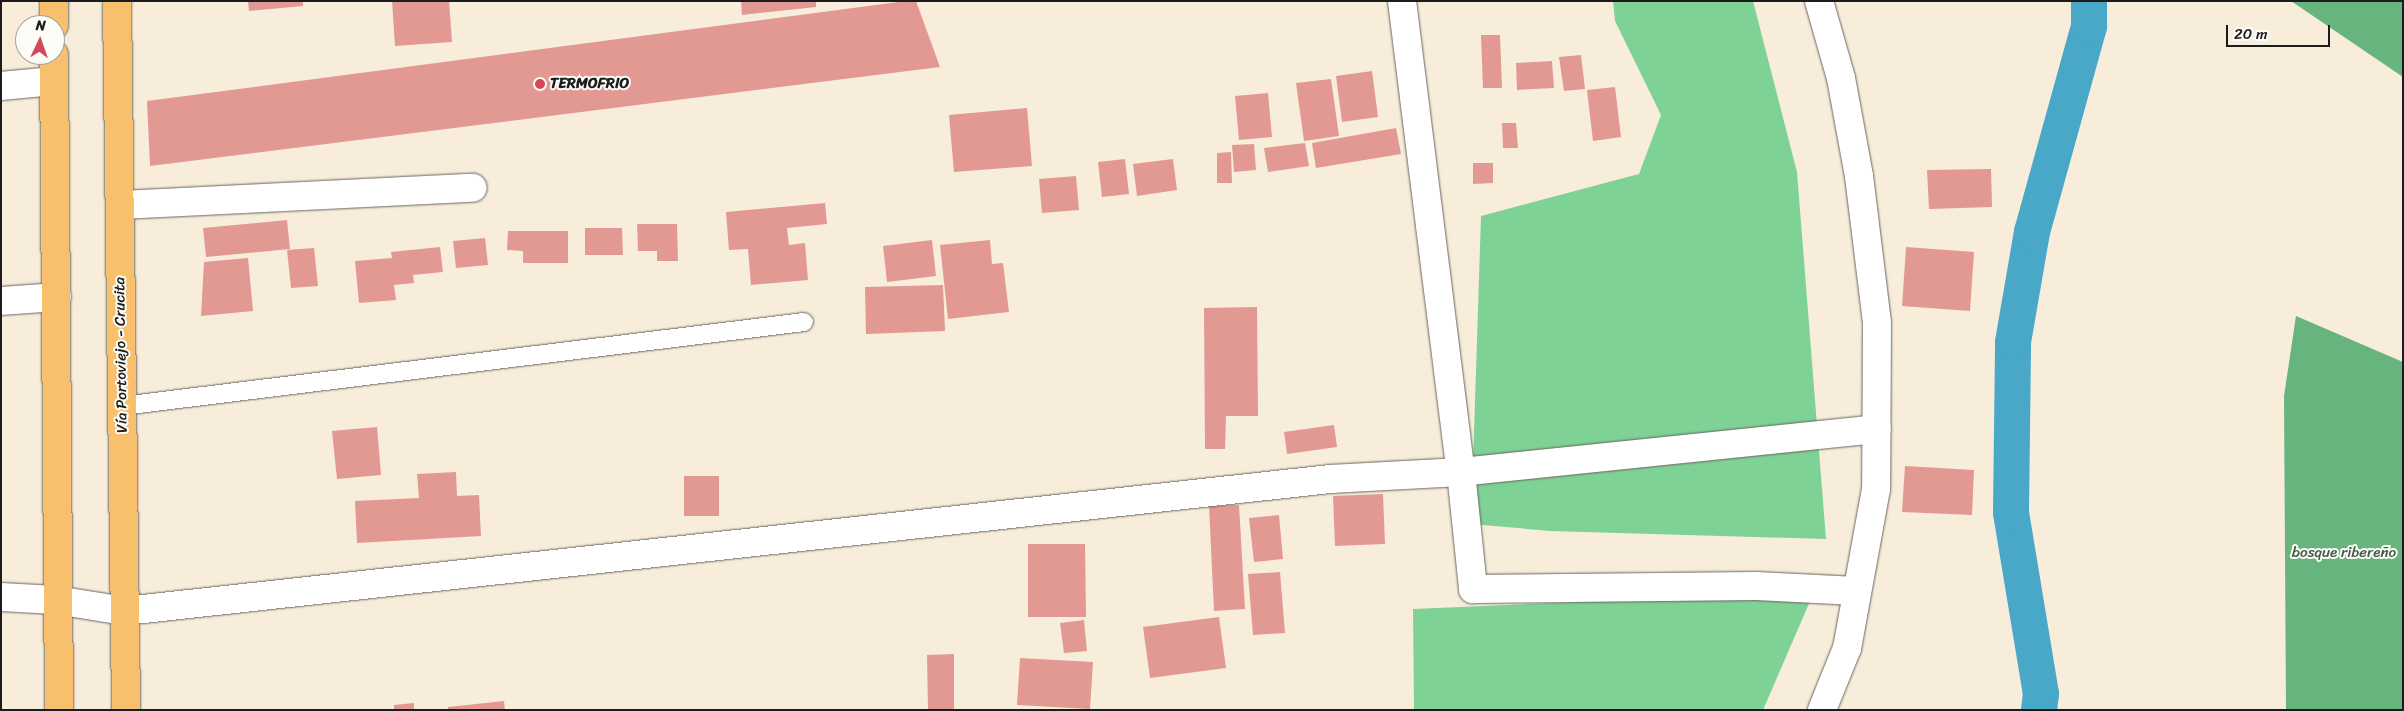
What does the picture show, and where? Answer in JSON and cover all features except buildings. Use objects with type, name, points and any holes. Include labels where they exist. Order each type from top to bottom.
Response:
[{"type":"main road","points":[[54,1],[54,15]]},
{"type":"main road","name":"Vía Portoviejo - Crucita","points":[[117,1],[126,710]]},
{"type":"main road","points":[[54,68],[56,600],[59,710]]},
{"type":"street","points":[[1402,1],[1461,472],[1473,589],[1756,586],[1857,591]]},
{"type":"street","points":[[1819,1],[1841,78],[1859,176],[1877,323],[1876,489],[1847,648],[1822,710]]},
{"type":"street","points":[[1,86],[54,68]]},
{"type":"street","points":[[120,205],[473,188]]},
{"type":"street","points":[[1,301],[56,297]]},
{"type":"street","points":[[1,597],[56,600],[125,611],[1330,479],[1461,472],[1877,429]]},
{"type":"lane","points":[[122,406],[804,322]]},
{"type":"green space","points":[[1613,1],[1753,1],[1797,172],[1826,539],[1550,531],[1471,524],[1481,216],[1639,174],[1661,115],[1615,21]]},
{"type":"green space","points":[[2291,1],[2403,1],[2403,77]]},
{"type":"green space","name":"bosque ribereño","points":[[2296,316],[2403,362],[2403,710],[2286,710],[2284,396]]},
{"type":"green space","points":[[1814,592],[1763,710],[1414,710],[1413,609]]},
{"type":"waterway","points":[[2039,710],[2041,694],[2011,512],[2013,342],[2032,232],[2089,26],[2089,1]]},
{"type":"place","name":"TERMOFRIO","points":[[540,84]]}]
